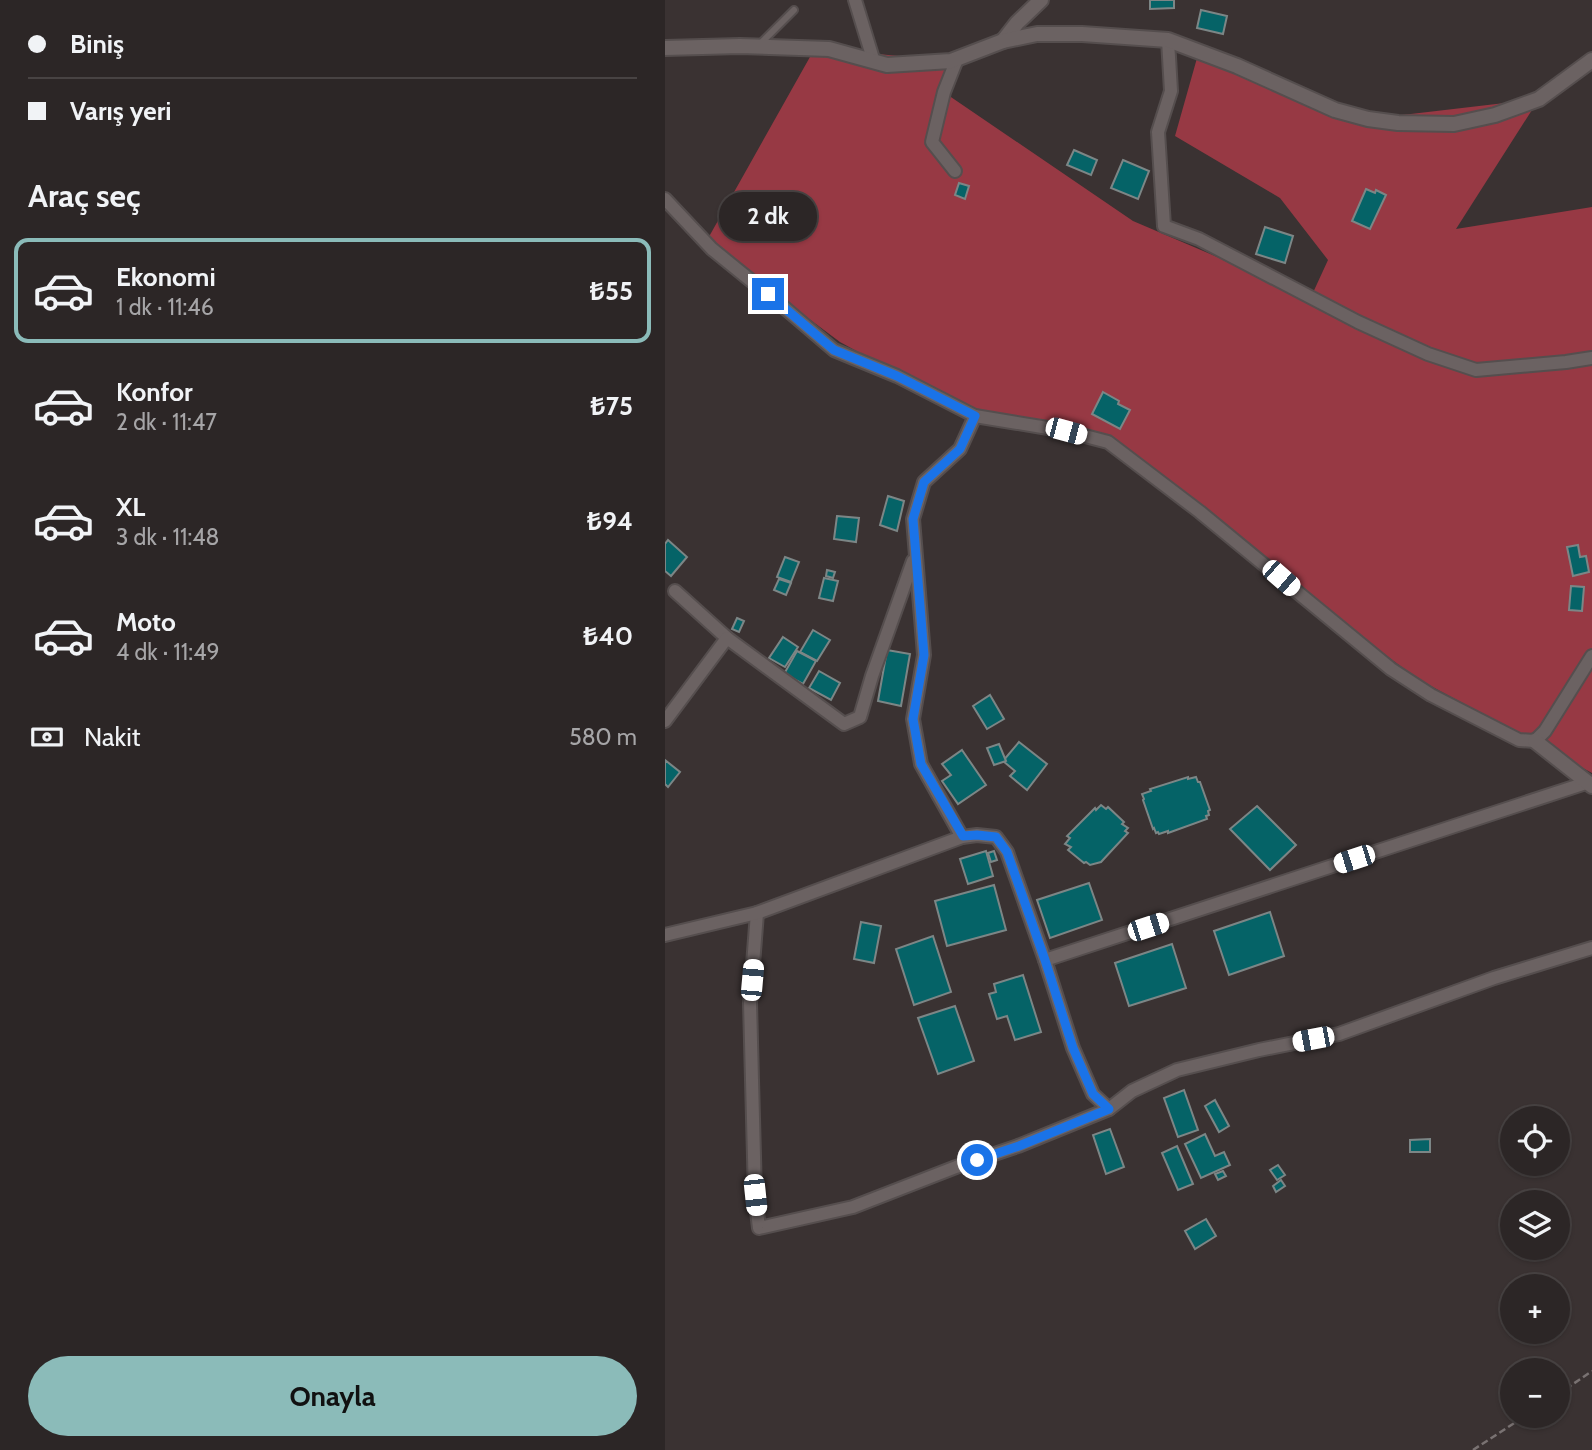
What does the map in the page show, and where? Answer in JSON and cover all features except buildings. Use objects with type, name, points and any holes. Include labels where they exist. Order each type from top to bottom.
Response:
[{"type":"street","points":[[855,0],[874,62]]},
{"type":"street","points":[[1003,41],[1041,0]]},
{"type":"street","points":[[665,48],[758,46],[829,49],[887,65],[951,61],[1003,41],[1037,34],[1168,40],[1237,66],[1335,110],[1368,119],[1398,123],[1454,124],[1495,115],[1539,99],[1592,60]]},
{"type":"street","points":[[1168,40],[1171,91],[1158,132],[1164,226],[1199,239],[1357,322],[1428,354],[1476,370],[1592,358]]},
{"type":"street","points":[[955,171],[932,142],[944,92],[957,59]]},
{"type":"street","points":[[665,199],[712,249],[834,350],[897,376],[975,416],[1066,431],[1108,442],[1220,528],[1391,669],[1430,695],[1519,740],[1535,741],[1589,785]]},
{"type":"street","points":[[963,836],[921,764],[913,719],[924,655],[913,519],[924,482],[960,449],[975,416]]},
{"type":"street","points":[[675,591],[727,638],[844,724],[860,717],[915,554]]},
{"type":"street","points":[[665,722],[727,638]]},
{"type":"street","points":[[1535,741],[1545,731],[1592,656]]},
{"type":"street","points":[[1045,960],[1589,785]]},
{"type":"street","points":[[665,935],[757,913],[963,836],[996,837],[1007,852],[1073,1048],[1093,1094],[1109,1109]]},
{"type":"street","points":[[757,913],[750,1003],[755,1195],[759,1228],[853,1207],[1019,1146],[1109,1109],[1132,1091],[1177,1070],[1339,1034],[1494,978],[1592,948]]},
{"type":"lane","points":[[758,46],[794,10]]},
{"type":"path","points":[[1570,1386],[1592,1371]]},
{"type":"path","points":[[1473,1450],[1506,1428]]},
{"type":"shaded area","points":[[815,48],[951,61],[945,93],[1133,221],[1311,297],[1328,260],[1280,198],[1175,136],[1199,51],[1368,119],[1539,99],[1456,229],[1592,207],[1592,773],[1416,678],[1117,451],[975,416],[840,342],[706,242]]},
{"type":"route","points":[[768,294],[834,350],[897,376],[975,416],[960,449],[924,482],[913,519],[924,655],[913,719],[921,764],[963,836],[996,837],[1007,852],[1073,1048],[1093,1094],[1109,1109],[977,1160]]}]
